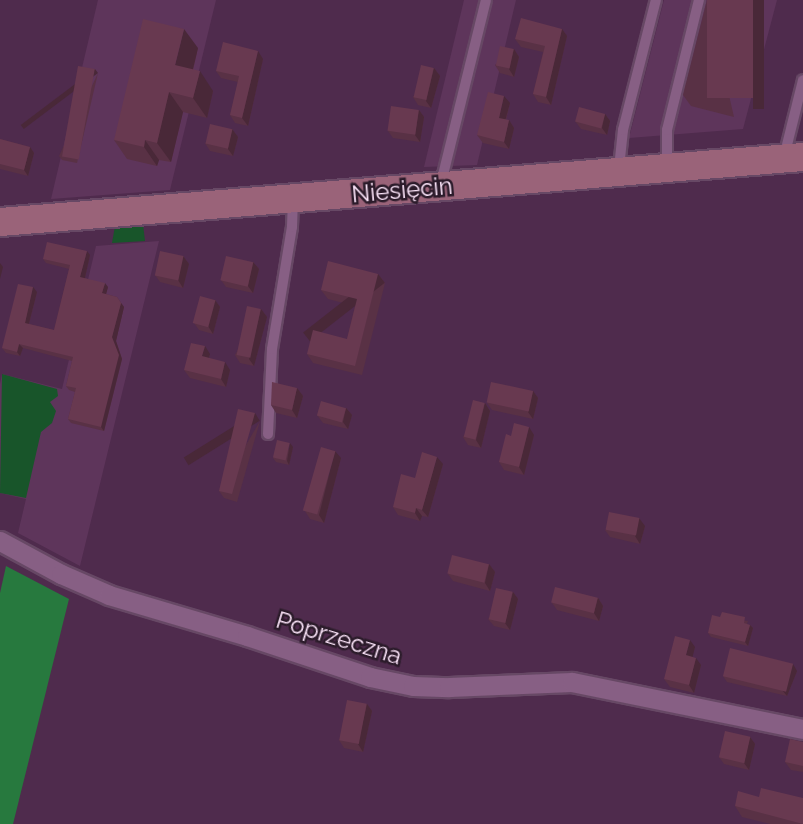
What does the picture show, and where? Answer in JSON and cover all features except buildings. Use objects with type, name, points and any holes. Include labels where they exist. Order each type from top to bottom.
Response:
[{"type":"street","name":"Niesięcin","points":[[0,222],[794,158]]},
{"type":"street","name":"Poprzeczna","points":[[0,541],[61,574],[109,595],[247,636],[370,677],[413,686],[449,687],[572,681],[803,729]]},
{"type":"lane","points":[[440,187],[486,0]]},
{"type":"lane","points":[[619,174],[624,130],[656,0]]},
{"type":"lane","points":[[667,169],[667,130],[699,0]]},
{"type":"lane","points":[[794,158],[803,80]]},
{"type":"lane","points":[[268,434],[272,349],[292,227],[293,199]]},
{"type":"shaded area","points":[[98,0],[216,0],[170,190],[51,199]]},
{"type":"shaded area","points":[[464,0],[516,0],[477,165],[424,167]]},
{"type":"shaded area","points":[[664,0],[777,0],[743,129],[629,138]]},
{"type":"shaded area","points":[[159,241],[80,566],[18,533],[26,499],[0,493],[2,374],[62,389],[96,246]]},
{"type":"green space","points":[[143,224],[145,241],[112,243],[115,226]]},
{"type":"green space","points":[[2,374],[57,389],[58,396],[50,402],[56,411],[52,423],[41,432],[26,498],[0,493]]},
{"type":"green space","points":[[6,566],[69,599],[13,824],[0,824],[0,593]]}]
